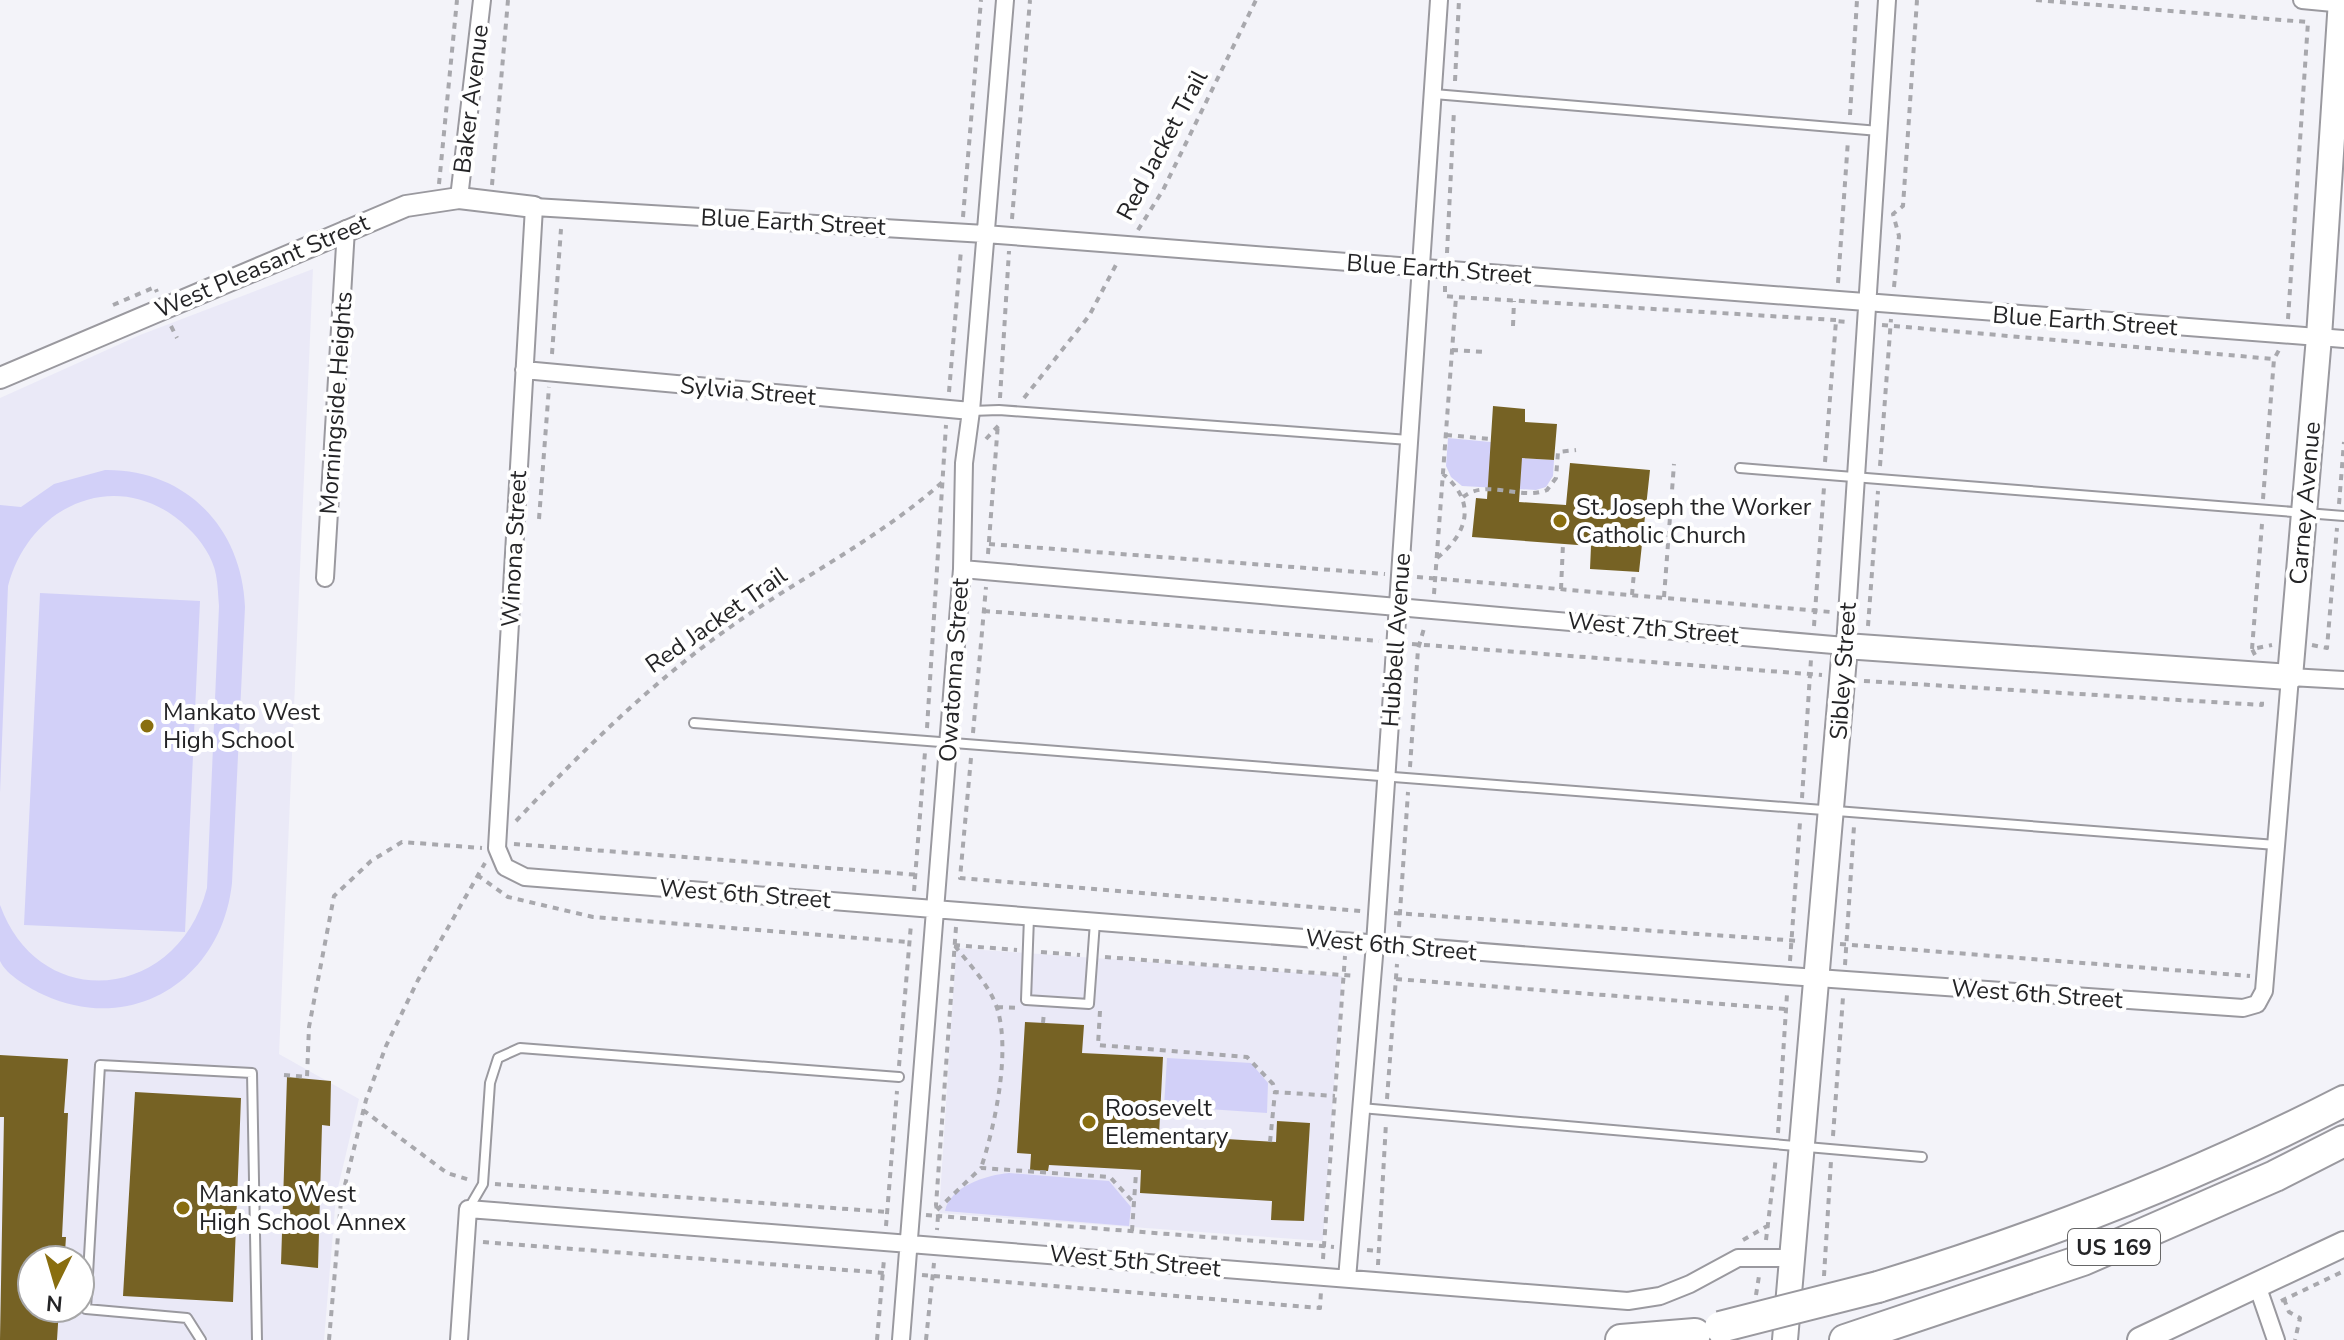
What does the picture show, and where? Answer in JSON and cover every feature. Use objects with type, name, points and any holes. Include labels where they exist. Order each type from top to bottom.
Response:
[{"type":"highway","name":"US 169","points":[[1695,1334],[1878,1287],[1984,1254],[2171,1183],[2258,1145],[2344,1101]]},
{"type":"highway","name":"US 169","points":[[1825,1340],[1875,1329],[2083,1260],[2275,1176],[2344,1141]]},
{"type":"highway","points":[[1845,1340],[1875,1329]]},
{"type":"highway","points":[[1621,1340],[1695,1334]]},
{"type":"main road","name":"Carney Avenue","points":[[2290,677],[2319,337],[2338,160],[2342,2]]},
{"type":"main road","name":"West 7th Street","points":[[1856,647],[2290,677]]},
{"type":"main road","name":"Sibley Street","points":[[1785,1340],[1843,678],[1856,647]]},
{"type":"main road","points":[[2140,1340],[2344,1244]]},
{"type":"street","name":"Baker Avenue","points":[[459,198],[482,0]]},
{"type":"street","name":"Owatonna Street","points":[[901,1340],[962,569],[964,463],[1005,0]]},
{"type":"street","name":"Hubbell Avenue","points":[[1347,1279],[1375,944],[1439,0]]},
{"type":"street","name":"Sibley Street","points":[[1856,647],[1848,613],[1887,0]]},
{"type":"street","points":[[2302,0],[2342,2]]},
{"type":"street","name":"West Pleasant Street","points":[[0,378],[406,206],[459,198],[534,207]]},
{"type":"street","name":"Blue Earth Street","points":[[534,207],[962,232],[1893,307],[2344,339]]},
{"type":"street","name":"Winona Street","points":[[495,845],[534,207]]},
{"type":"street","name":"Morningside Heights","points":[[325,578],[346,229]]},
{"type":"street","name":"Sylvia Street","points":[[524,370],[971,411]]},
{"type":"street","name":"West 7th Street","points":[[962,569],[1856,647]]},
{"type":"street","name":"West 7th Street","points":[[2290,677],[2344,680]]},
{"type":"street","name":"Carney Avenue","points":[[2257,1004],[2264,991],[2290,677]]},
{"type":"street","name":"West 6th Street","points":[[495,845],[505,867],[525,877],[1818,979],[2243,1008],[2257,1004]]},
{"type":"street","points":[[459,1340],[468,1209]]},
{"type":"street","name":"West 5th Street","points":[[468,1209],[908,1241],[1628,1301],[1670,1292],[1738,1258],[1792,1258]]},
{"type":"street","points":[[2257,1285],[2276,1340]]},
{"type":"lane","points":[[1434,94],[1880,131]]},
{"type":"lane","points":[[971,411],[999,410],[1410,440]]},
{"type":"lane","points":[[1740,468],[2344,516]]},
{"type":"lane","points":[[694,723],[2276,845]]},
{"type":"lane","points":[[1029,917],[1026,1000],[1089,1004],[1095,921]]},
{"type":"lane","points":[[468,1209],[483,1184],[490,1083],[498,1058],[520,1048],[899,1077]]},
{"type":"lane","points":[[201,1340],[187,1318],[86,1309],[100,1065],[252,1073],[257,1340]]},
{"type":"lane","points":[[1361,1108],[1922,1157]]},
{"type":"path","points":[[437,202],[457,0]]},
{"type":"path","points":[[491,202],[508,0]]},
{"type":"path","points":[[877,1340],[926,741],[941,483],[981,0]]},
{"type":"path","points":[[1030,0],[984,611],[960,878],[1400,914],[2265,977]]},
{"type":"path","name":"Red Jacket Trail","points":[[329,1340],[341,1201],[363,1110],[386,1046],[418,980],[495,845],[596,737],[671,671],[749,614],[853,549],[941,483],[1013,411],[1046,374],[1089,316],[1163,190],[1256,0]]},
{"type":"path","points":[[1459,0],[1445,296],[1836,321],[2274,359]]},
{"type":"path","points":[[1755,1298],[1769,1225],[1777,1145],[1857,0]]},
{"type":"path","points":[[984,611],[1810,673],[1864,680],[1856,647],[1869,615],[1899,236],[1893,214],[1903,206],[1917,0]]},
{"type":"path","points":[[2036,0],[2308,22],[2309,1]]},
{"type":"path","points":[[1392,1266],[1376,1264],[1420,644],[1435,578],[1456,297]]},
{"type":"path","points":[[1513,326],[1514,301]]},
{"type":"path","points":[[1452,350],[1485,352]]},
{"type":"path","points":[[1446,435],[1491,439]]},
{"type":"path","points":[[1463,497],[1478,490],[1532,493],[1547,490],[1556,478],[1558,452],[1576,450]]},
{"type":"path","points":[[1664,597],[1674,464]]},
{"type":"path","points":[[1437,558],[1461,533],[1466,515],[1463,497],[1443,474]]},
{"type":"path","points":[[989,544],[1869,615]]},
{"type":"path","points":[[1561,589],[1563,544]]},
{"type":"path","points":[[1632,595],[1634,572]]},
{"type":"path","points":[[284,1075],[307,1077],[309,1027],[334,896],[371,861],[402,842],[495,845]]},
{"type":"path","points":[[477,875],[508,897],[593,917],[1786,1009]]},
{"type":"path","points":[[466,1241],[1320,1308],[1346,942]]},
{"type":"path","points":[[937,1210],[981,1168],[998,1099],[1001,1044],[997,1007],[955,945]]},
{"type":"path","points":[[1104,971],[1105,957]]},
{"type":"path","points":[[1101,999],[1098,1045],[1247,1057],[1273,1084],[1275,1092],[1270,1142]]},
{"type":"path","points":[[1275,1092],[1335,1096]]},
{"type":"path","points":[[363,1110],[447,1173],[483,1184]]},
{"type":"path","points":[[981,1168],[1110,1177],[1134,1203]]},
{"type":"path","points":[[1132,1231],[1136,1173]]},
{"type":"path","points":[[1737,1243],[1769,1225]]},
{"type":"path","points":[[2284,1299],[2289,1312],[2300,1318],[2295,1340]]},
{"type":"shaded area","name":"Mankato West High School","points":[[313,269],[279,1054],[359,1099],[336,1196],[324,1340],[0,1340],[0,398],[140,335]]},
{"type":"shaded area","points":[[1448,438],[1491,442],[1522,458],[1554,460],[1553,476],[1546,487],[1536,490],[1462,486],[1451,477],[1446,466]]},
{"type":"shaded area","points":[[105,470],[134,472],[161,480],[184,492],[204,508],[221,529],[233,552],[245,607],[232,883],[225,917],[211,946],[192,971],[168,990],[140,1003],[110,1008],[78,1006],[44,995],[8,971],[0,961],[0,905],[19,940],[45,965],[75,978],[108,980],[139,972],[168,954],[191,926],[207,888],[219,606],[216,575],[206,550],[188,528],[162,509],[135,498],[108,496],[82,502],[57,514],[36,532],[19,557],[8,586],[0,793],[0,505],[21,507],[54,484]]},
{"type":"shaded area","points":[[40,593],[200,601],[185,932],[24,925]]},
{"type":"shaded area","points":[[956,948],[1342,976],[1323,1241],[939,1213]]},
{"type":"shaded area","points":[[1167,1058],[1251,1063],[1268,1083],[1267,1113],[1164,1106]]},
{"type":"shaded area","points":[[1009,1173],[1109,1181],[1131,1207],[1129,1226],[945,1211],[954,1195],[971,1183]]},
{"type":"building","name":"St. Joseph the Worker Catholic Church","points":[[1493,406],[1525,409],[1525,422],[1557,424],[1554,460],[1522,458],[1519,502],[1566,505],[1570,463],[1650,470],[1639,572],[1590,569],[1591,546],[1472,537],[1476,498],[1487,499]]},
{"type":"building","name":"Roosevelt Elementary","points":[[1025,1022],[1084,1025],[1082,1053],[1163,1057],[1159,1135],[1276,1142],[1277,1121],[1310,1123],[1304,1221],[1271,1220],[1272,1201],[1140,1193],[1141,1170],[1049,1165],[1048,1171],[1030,1170],[1031,1154],[1017,1153]]},
{"type":"building","points":[[0,1055],[68,1059],[62,1237],[66,1237],[66,1244],[16,1244],[16,1324],[58,1324],[57,1340],[0,1340],[4,1117],[0,1117]]},
{"type":"building","points":[[287,1077],[331,1081],[330,1126],[322,1125],[318,1268],[281,1264]]},
{"type":"building","name":"Mankato West High School Annex","points":[[135,1092],[241,1098],[233,1302],[123,1296]]},
{"type":"place","name":"St. Joseph the Worker Catholic Church","points":[[1560,521]]},
{"type":"place","name":"Mankato West High School","points":[[147,726]]},
{"type":"place","name":"Roosevelt Elementary","points":[[1089,1122]]},
{"type":"place","name":"Mankato West High School Annex","points":[[183,1208]]}]
